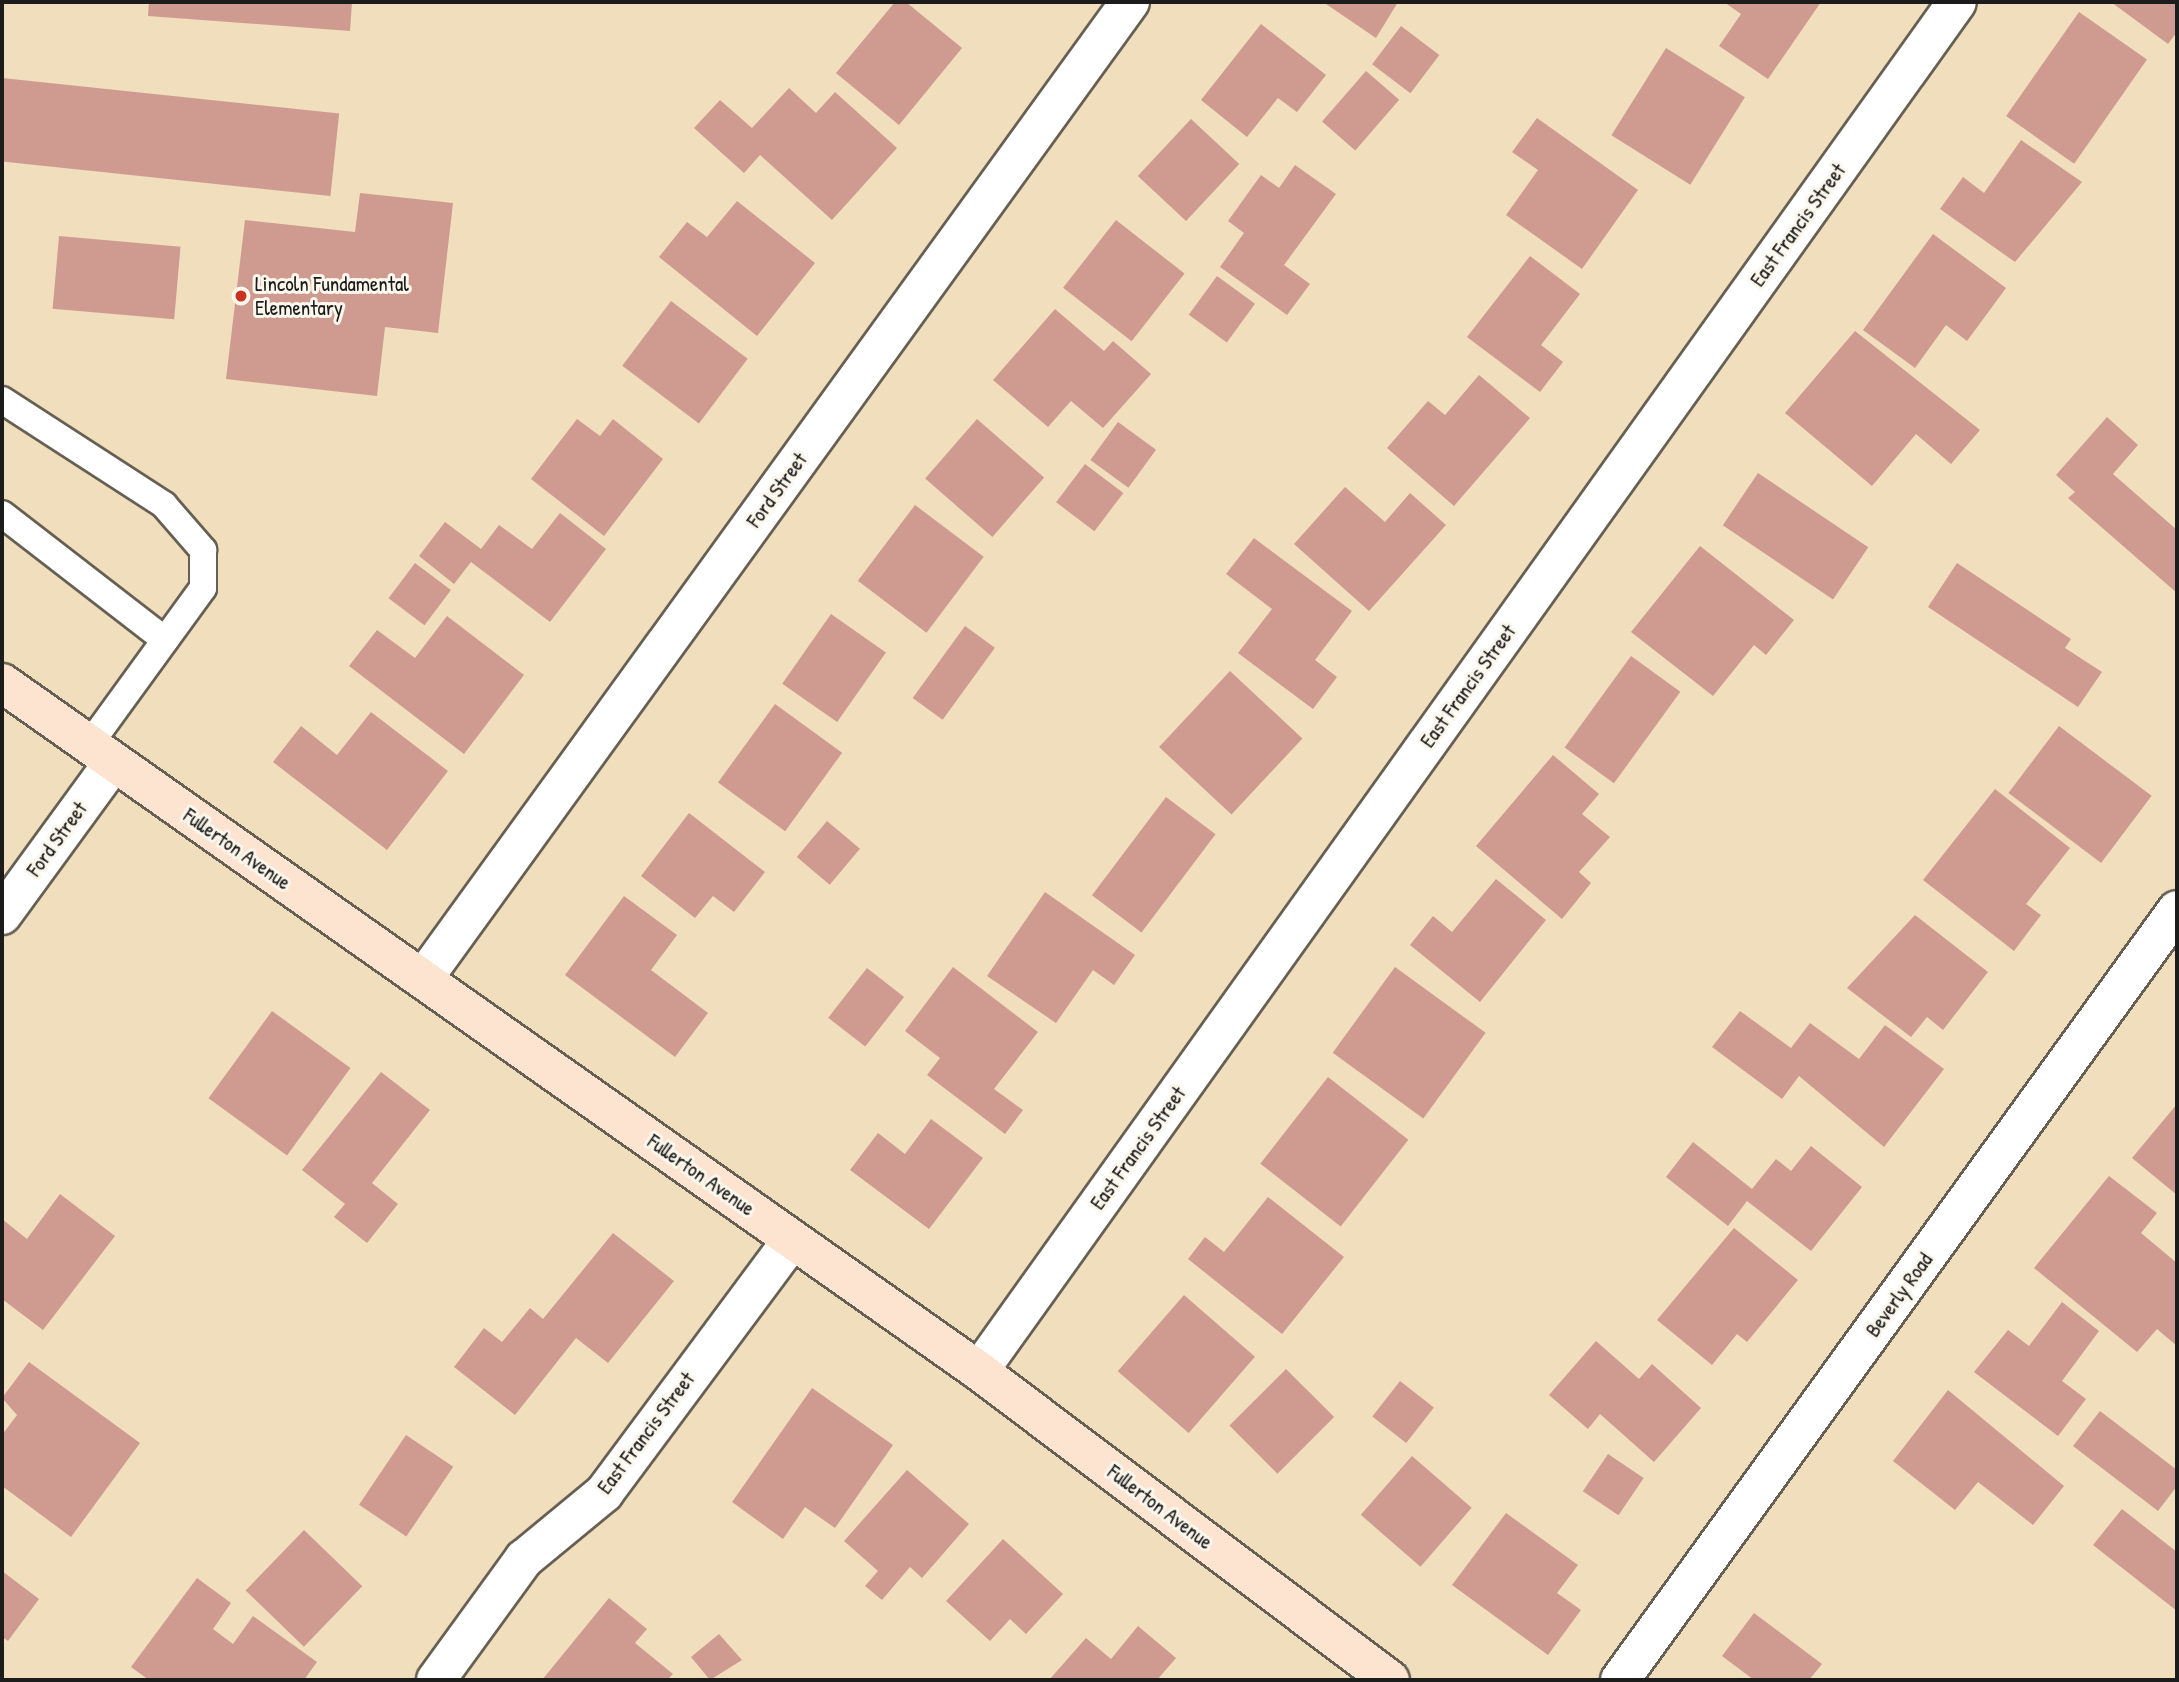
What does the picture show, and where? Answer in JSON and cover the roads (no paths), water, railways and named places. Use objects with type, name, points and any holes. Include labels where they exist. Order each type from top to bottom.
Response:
[{"type":"main road","name":"Fullerton Avenue","points":[[2,683],[979,1371],[1390,1680]]},
{"type":"street","name":"Ford Street","points":[[424,979],[1130,2]]},
{"type":"street","name":"East Francis Street","points":[[979,1371],[1957,2]]},
{"type":"street","name":"Ford Street","points":[[2,915],[101,755]]},
{"type":"street","name":"Beverly Road","points":[[1620,1680],[2174,920]]},
{"type":"street","name":"East Francis Street","points":[[436,1680],[524,1559],[604,1493],[792,1240]]},
{"type":"lane","points":[[2,400],[164,505],[203,550],[203,588],[165,640],[101,755]]},
{"type":"lane","points":[[2,514],[165,640]]},
{"type":"place","name":"Lincoln Fundamental Elementary","points":[[241,296]]}]
